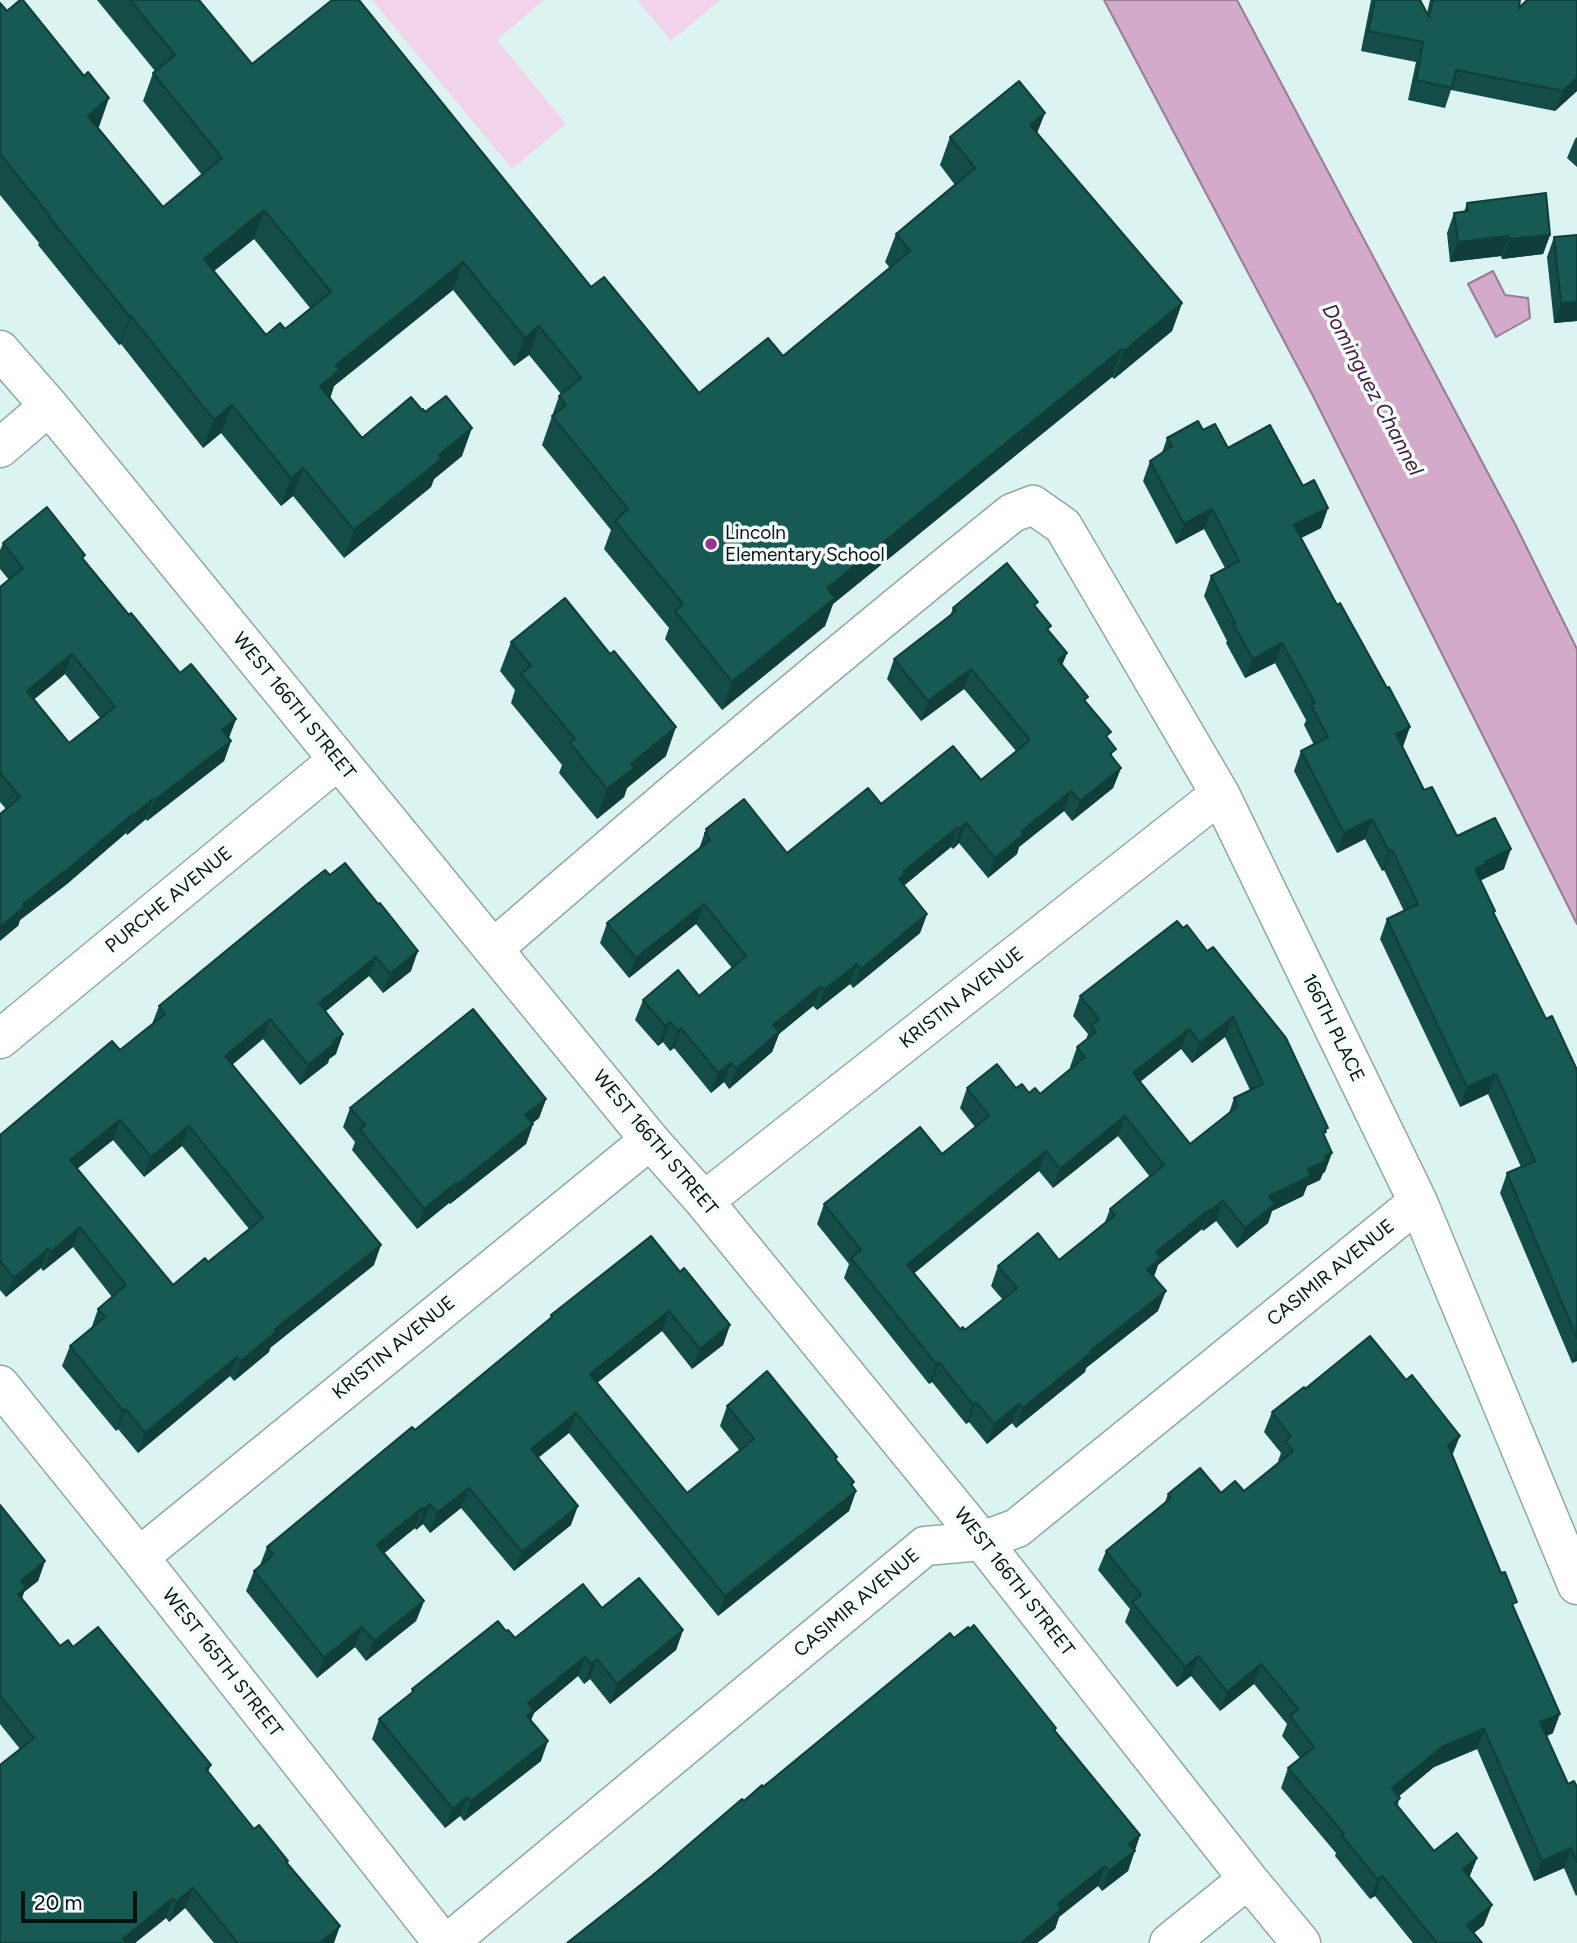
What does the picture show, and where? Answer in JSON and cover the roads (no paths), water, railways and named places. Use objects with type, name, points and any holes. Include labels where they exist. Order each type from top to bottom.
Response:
[{"type":"street","name":"WEST 166TH STREET","points":[[0,350],[49,406],[982,1541],[1301,1943]]},
{"type":"street","points":[[0,448],[49,406]]},
{"type":"street","name":"166TH PLACE","points":[[493,949],[885,616],[1012,513],[1033,505],[1063,526],[1220,794],[1418,1202],[1577,1585]]},
{"type":"street","name":"PURCHE AVENUE","points":[[0,1039],[338,760]]},
{"type":"street","name":"KRISTIN AVENUE","points":[[704,1201],[1220,794]]},
{"type":"street","name":"KRISTIN AVENUE","points":[[139,1557],[650,1140]]},
{"type":"street","name":"CASIMIR AVENUE","points":[[448,1943],[925,1546],[982,1541],[1017,1528],[1418,1202]]},
{"type":"street","name":"WEST 165TH STREET","points":[[0,1385],[443,1943]]},
{"type":"street","points":[[1169,1943],[1248,1879]]},
{"type":"water","name":"Dominguez Channel","points":[[1104,0],[1237,0],[1515,524],[1577,649],[1577,924],[1311,392]]},
{"type":"water","points":[[1493,271],[1505,295],[1528,298],[1530,318],[1496,337],[1468,284]]},
{"type":"place","name":"Lincoln Elementary School","points":[[711,544]]}]
